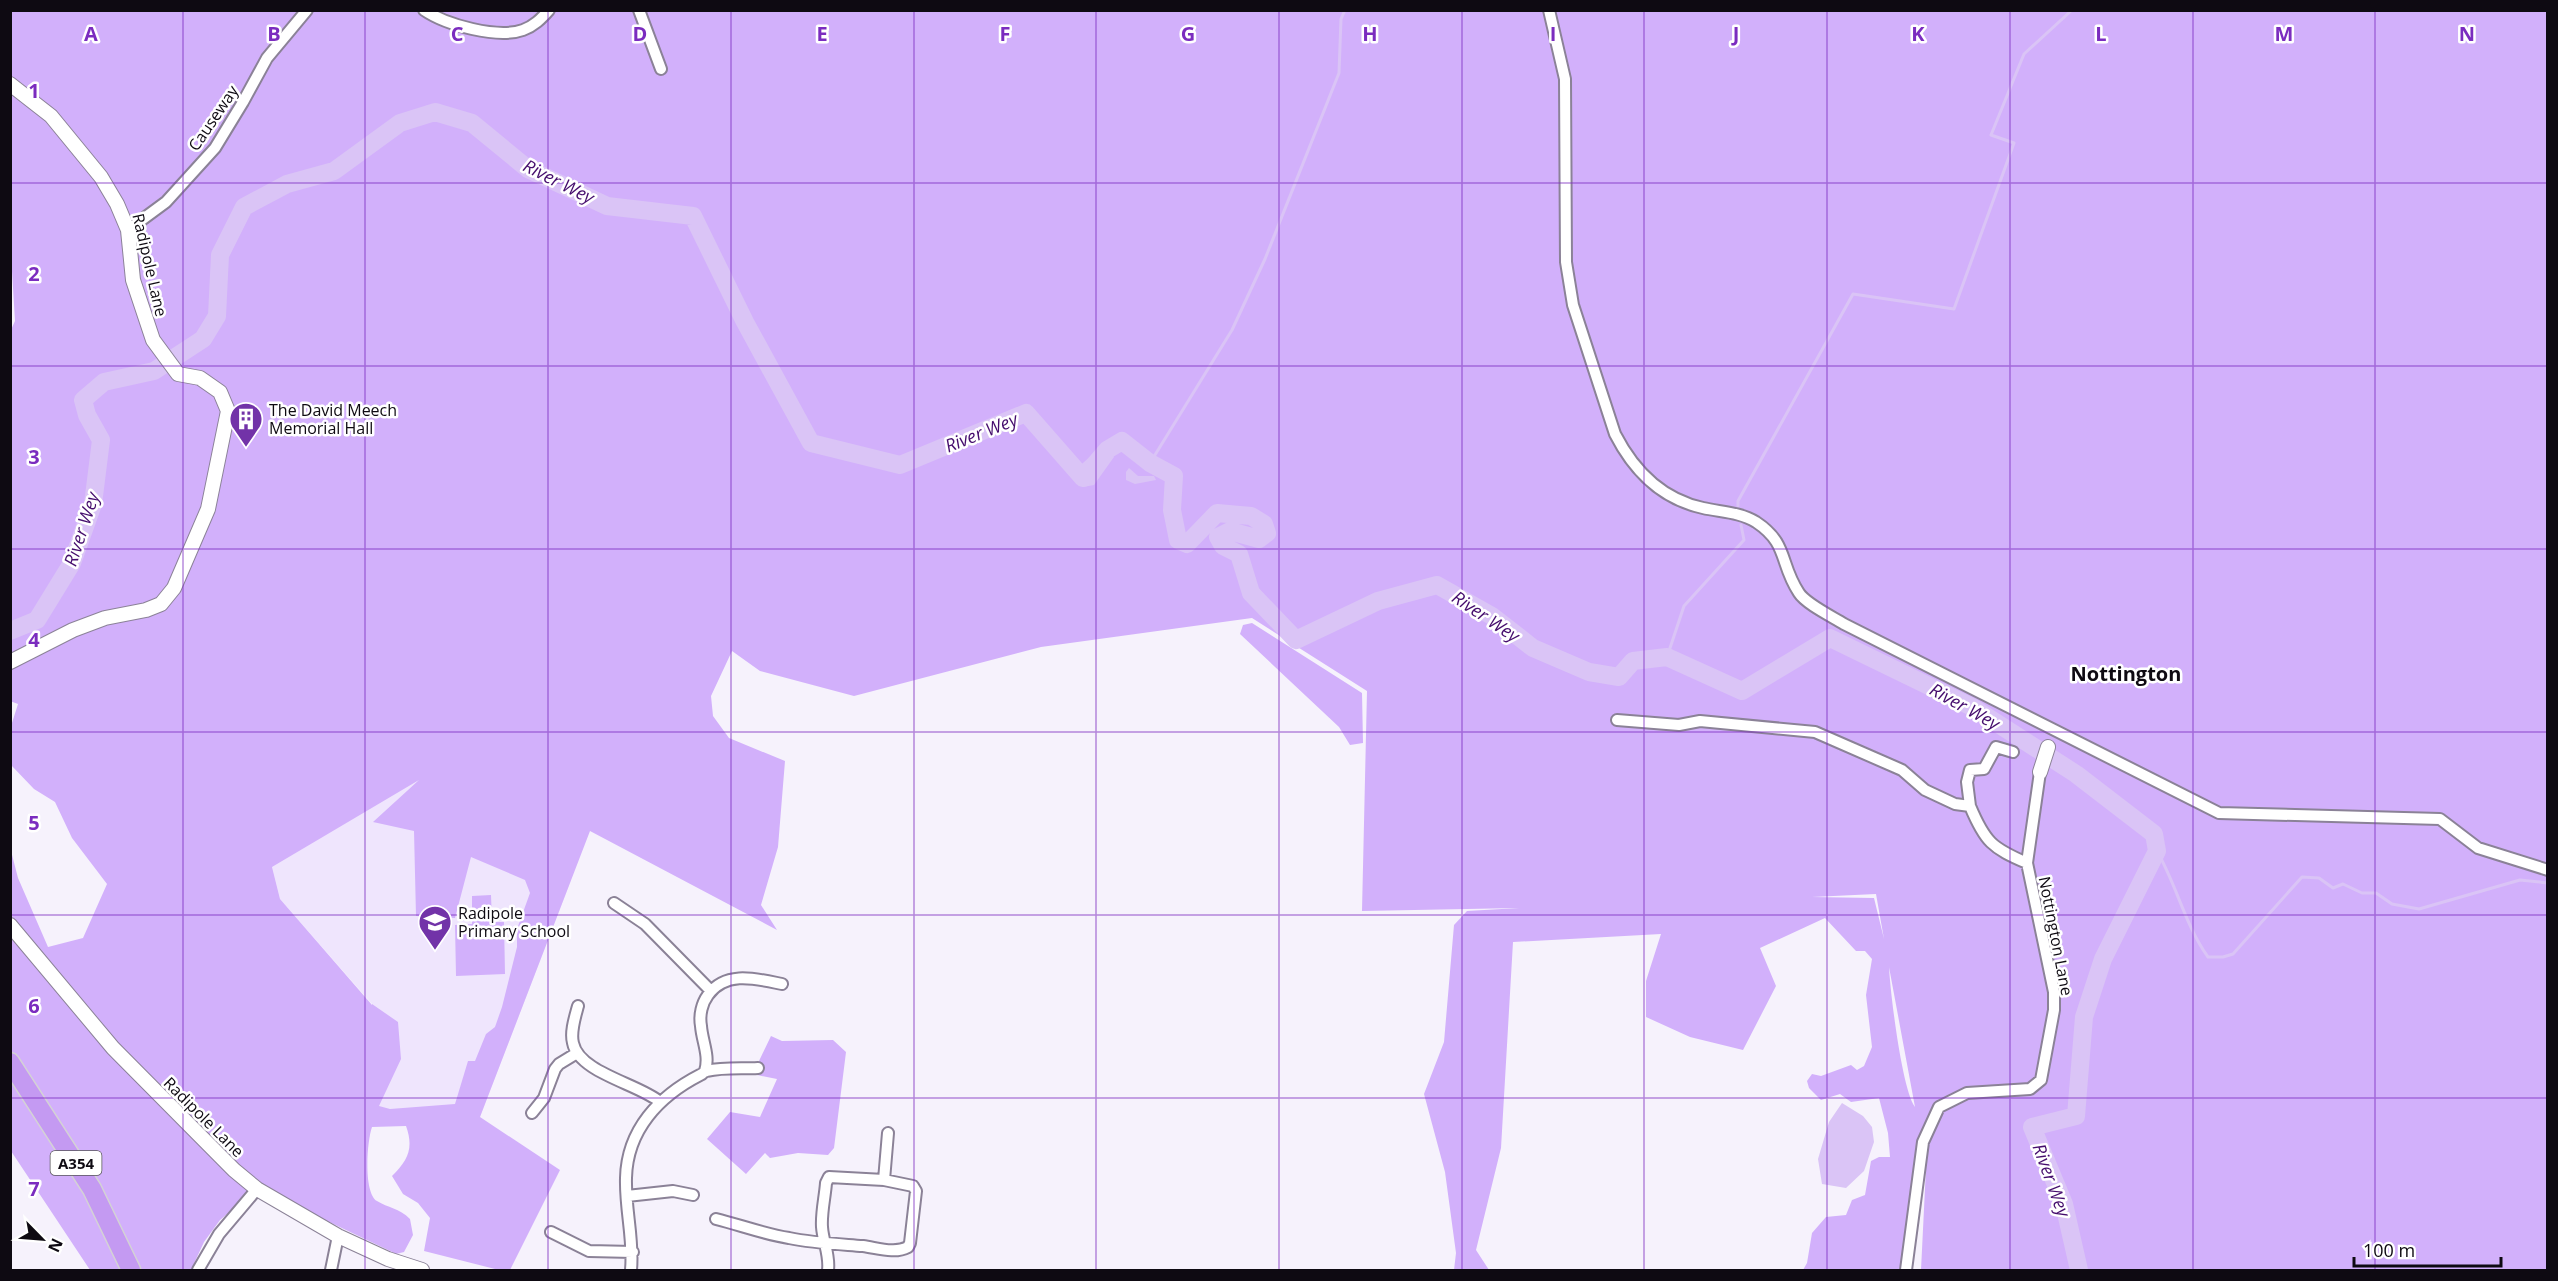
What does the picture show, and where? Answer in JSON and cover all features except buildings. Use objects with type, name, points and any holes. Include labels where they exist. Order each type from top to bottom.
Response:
[{"type":"highway","name":"A354","points":[[10,1062],[92,1189],[131,1270]]},
{"type":"street","name":"Causeway","points":[[128,230],[166,202],[215,147],[267,58],[307,10]]},
{"type":"street","points":[[424,10],[456,24],[491,33],[522,31],[535,24],[549,10]]},
{"type":"street","points":[[639,10],[661,69]]},
{"type":"street","points":[[1549,10],[1565,79],[1566,262],[1573,305],[1616,434],[1625,453],[1646,480],[1674,497],[1702,508],[1744,516],[1755,521],[1776,538],[1783,549],[1784,563],[1800,596],[1844,624],[2059,735],[2219,813],[2440,819],[2478,848],[2547,870]]},
{"type":"street","name":"Radipole Lane","points":[[10,84],[51,116],[101,177],[117,204],[128,230],[133,280],[153,340],[178,374],[200,378],[214,387],[225,400],[228,411],[208,509],[174,588],[161,604],[153,608],[105,618],[73,630],[10,662]]},
{"type":"street","points":[[1617,720],[1678,725],[1700,721],[1815,732],[1902,770],[1925,790],[1955,804],[1970,806]]},
{"type":"street","points":[[2040,772],[2048,747],[2059,735]]},
{"type":"street","points":[[2013,752],[1996,747],[1984,769],[1970,770],[1967,782],[1970,806],[1980,831],[1997,850],[2027,863]]},
{"type":"street","name":"Nottington Lane","points":[[1906,1270],[1923,1142],[1938,1107],[1967,1093],[2030,1089],[2041,1080],[2054,1010],[2054,992],[2027,863],[2040,772]]},
{"type":"street","points":[[614,903],[645,924],[711,991]]},
{"type":"street","name":"Radipole Lane","points":[[10,925],[113,1048],[234,1170],[257,1189],[338,1236],[388,1259],[422,1270]]},
{"type":"street","points":[[705,1071],[708,1063],[700,1016],[711,991],[732,978],[782,984]]},
{"type":"street","points":[[578,1006],[572,1042],[577,1053],[599,1071],[642,1090],[660,1102]]},
{"type":"street","points":[[532,1113],[544,1098],[555,1069],[577,1053]]},
{"type":"street","points":[[631,1270],[633,1252],[627,1196],[627,1164],[632,1147],[647,1117],[660,1102],[685,1081],[705,1071],[758,1068]]},
{"type":"street","points":[[884,1180],[888,1133]]},
{"type":"street","points":[[716,1219],[788,1238],[825,1242],[895,1251],[908,1247],[916,1191],[910,1184],[884,1180],[829,1178],[826,1183],[822,1227],[825,1242],[829,1261],[828,1270]]},
{"type":"street","points":[[198,1270],[219,1234],[257,1189]]},
{"type":"street","points":[[627,1196],[673,1191],[693,1195]]},
{"type":"street","points":[[551,1232],[589,1251],[633,1252]]},
{"type":"street","points":[[331,1270],[338,1236]]},
{"type":"shaded area","points":[[11,11],[2547,11],[2547,1270],[1921,1270],[1926,1168],[1920,1136],[1901,1270],[1803,1270],[1807,1263],[1812,1233],[1826,1217],[1846,1215],[1852,1200],[1865,1195],[1871,1161],[1879,1157],[1890,1157],[1888,1133],[1879,1098],[1851,1102],[1840,1094],[1821,1100],[1809,1088],[1807,1081],[1812,1074],[1821,1076],[1851,1065],[1857,1070],[1864,1066],[1872,1047],[1866,995],[1872,959],[1865,951],[1856,951],[1825,918],[1760,948],[1776,986],[1743,1050],[1690,1037],[1646,1017],[1646,981],[1661,934],[1513,942],[1501,1148],[1476,1250],[1489,1270],[1454,1270],[1456,1253],[1445,1172],[1424,1094],[1444,1042],[1454,925],[1467,911],[1519,908],[1362,911],[1367,691],[1252,618],[1041,647],[854,696],[760,671],[732,651],[711,696],[713,716],[729,738],[785,761],[778,847],[761,905],[777,930],[590,831],[480,1117],[560,1170],[510,1270],[499,1270],[424,1251],[430,1218],[418,1203],[403,1194],[392,1176],[402,1165],[408,1153],[409,1141],[406,1126],[372,1127],[367,1166],[370,1188],[377,1201],[410,1219],[413,1235],[404,1252],[396,1254],[285,1201],[259,1186],[243,1169],[257,1189],[220,1220],[204,1242],[191,1270],[90,1270],[11,1151],[10,847],[18,878],[48,947],[83,938],[107,884],[72,838],[55,802],[34,789],[11,765],[11,726],[18,704],[10,701],[10,332],[15,321],[10,238]],"holes":[[[419,780],[373,822],[414,831],[416,916],[455,918],[471,857],[525,880],[530,893],[517,929],[517,947],[495,1027],[486,1034],[475,1061],[468,1061],[455,1104],[390,1109],[379,1106],[401,1059],[398,1022],[372,1005],[280,899],[272,867]],[[1876,894],[1884,939],[1874,898],[1812,897]],[[1889,968],[1915,1107],[1910,1097],[1901,1062]]]},
{"type":"shaded area","points":[[1102,446],[1108,449],[1114,457],[1094,485],[1083,487],[1074,471]]},
{"type":"shaded area","points":[[1129,468],[1138,476],[1154,476],[1156,480],[1135,484],[1126,480],[1126,472]]},
{"type":"shaded area","points":[[1252,623],[1362,693],[1363,743],[1350,745],[1339,727],[1240,634],[1243,625]]},
{"type":"shaded area","name":"Radipole Primary School","points":[[422,777],[571,880],[480,1117],[359,1118],[372,1004],[280,899],[272,867]]},
{"type":"shaded area","points":[[491,895],[492,922],[504,922],[505,974],[456,976],[455,925],[472,924],[472,896]]},
{"type":"shaded area","points":[[771,1036],[782,1041],[833,1040],[846,1052],[834,1148],[828,1155],[798,1153],[770,1158],[765,1153],[746,1174],[707,1139],[730,1112],[760,1117],[777,1079],[757,1075],[759,1061]]},
{"type":"shaded area","points":[[1842,1103],[1863,1116],[1872,1127],[1874,1142],[1864,1171],[1846,1188],[1822,1184],[1818,1159],[1829,1122]]},
{"type":"waterway","points":[[1150,463],[1232,330],[1265,259],[1339,73],[1341,19],[1345,10]]},
{"type":"waterway","points":[[1738,506],[1738,501],[1853,294],[1954,309],[2014,143],[1991,135],[2024,54],[2072,10]]},
{"type":"waterway","name":"River Wey","points":[[10,631],[37,620],[72,563],[93,504],[101,440],[87,415],[83,400],[104,382],[154,371],[203,339],[217,316],[220,255],[244,207],[287,184],[334,171],[400,123],[435,112],[472,123],[528,169],[607,206],[693,216],[745,322],[811,443],[900,465],[1026,413],[1083,478],[1107,450],[1122,441],[1150,463],[1174,476],[1172,510],[1178,540],[1187,544],[1217,513],[1251,516],[1264,524],[1267,533],[1259,539],[1230,531],[1218,537],[1223,546],[1239,554],[1251,593],[1296,640],[1378,601],[1437,585],[1492,616],[1533,648],[1589,672],[1619,677],[1633,661],[1667,657],[1742,691],[1830,638],[1972,707],[2076,774],[2154,834],[2157,851],[2103,959],[2084,1017],[2076,1116],[2032,1127],[2064,1204],[2079,1270]]},
{"type":"waterway","points":[[1667,657],[1684,606],[1744,540],[1741,525]]},
{"type":"waterway","points":[[2157,851],[2193,932],[2208,957],[2233,954],[2302,877],[2319,878],[2333,888],[2343,884],[2362,893],[2376,893],[2392,904],[2419,909],[2520,880],[2548,883]]},
{"type":"place","name":"The David Meech Memorial Hall","points":[[246,448]]},
{"type":"place","name":"Radipole Primary School","points":[[435,951]]},
{"type":"district","name":"Nottington","points":[[2126,673]]}]
